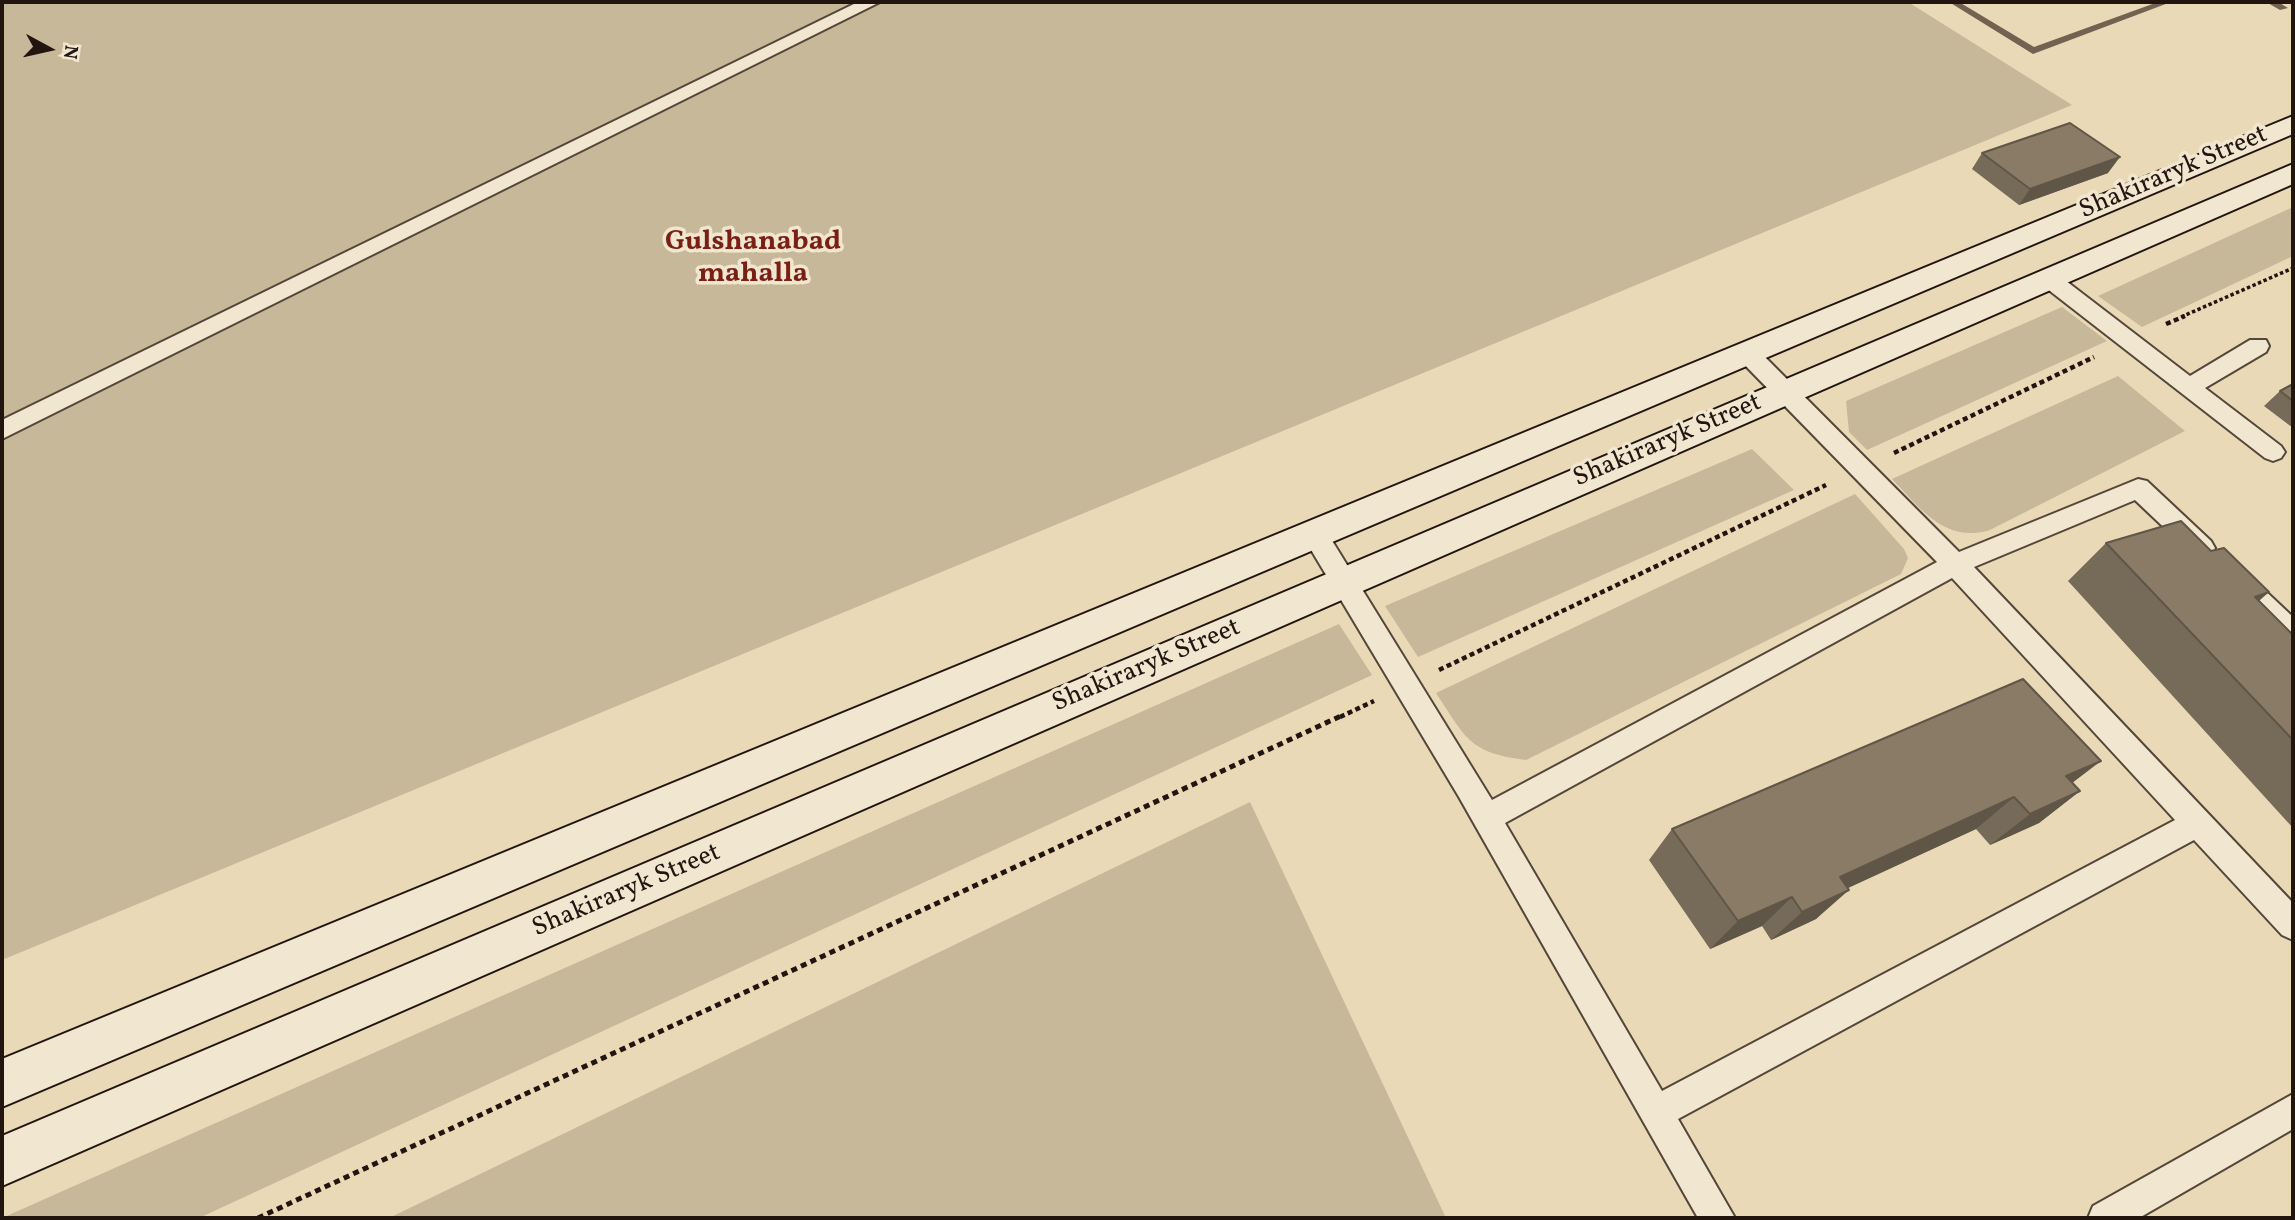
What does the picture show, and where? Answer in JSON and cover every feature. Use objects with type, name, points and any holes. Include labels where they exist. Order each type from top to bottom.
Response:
[{"type":"main road","name":"Shakiraryk Street","points":[[2,1083],[2293,124]]},
{"type":"main road","name":"Shakiraryk Street","points":[[2,1161],[2293,173]]},
{"type":"lane","points":[[2,430],[871,2]]},
{"type":"lane","points":[[2049,279],[2132,339],[2273,452]]},
{"type":"lane","points":[[2190,386],[2258,346]]},
{"type":"lane","points":[[1746,352],[1955,564],[2293,925]]},
{"type":"lane","points":[[1488,817],[1955,564],[2138,488],[2293,632]]},
{"type":"lane","points":[[1314,533],[1410,684],[1717,1218]]},
{"type":"lane","points":[[1655,1113],[2198,823]]},
{"type":"lane","points":[[2105,1218],[2293,1111]]},
{"type":"path","points":[[258,1218],[1410,684],[2132,339],[2293,268]]},
{"type":"shaded area","points":[[2,2],[1908,2],[2072,105],[2,960]]},
{"type":"shaded area","points":[[2293,207],[2293,256],[2142,327],[2098,296]]},
{"type":"shaded area","points":[[2062,307],[2107,341],[1867,450],[1849,432],[1846,401]]},
{"type":"shaded area","points":[[2118,376],[2185,431],[1990,530],[1974,533],[1947,528],[1923,512],[1892,479]]},
{"type":"shaded area","points":[[1752,449],[1794,490],[1418,657],[1385,606]]},
{"type":"shaded area","points":[[1855,494],[1904,549],[1908,558],[1901,574],[1526,760],[1480,748],[1463,732],[1436,693]]},
{"type":"shaded area","points":[[1339,624],[1372,675],[199,1218],[2,1218]]},
{"type":"shaded area","points":[[1250,802],[1446,1218],[389,1218]]},
{"type":"building","points":[[2070,123],[2120,157],[2030,189],[1982,153]]},
{"type":"building","points":[[2293,384],[2293,401],[2280,391]]},
{"type":"building","points":[[2181,521],[2211,551],[2224,548],[2269,592],[2255,597],[2293,635],[2293,740],[2106,543]]},
{"type":"building","points":[[2023,679],[2101,761],[2066,776],[2080,791],[2030,814],[2014,797],[1840,877],[1849,890],[1802,912],[1792,897],[1738,921],[1672,829]]},
{"type":"waterway","points":[[1953,2],[2033,51],[2166,2]]},
{"type":"waterway","points":[[2271,2],[2283,8]]},
{"type":"district","name":"Gulshanabad mahalla","points":[[753,260]]}]
